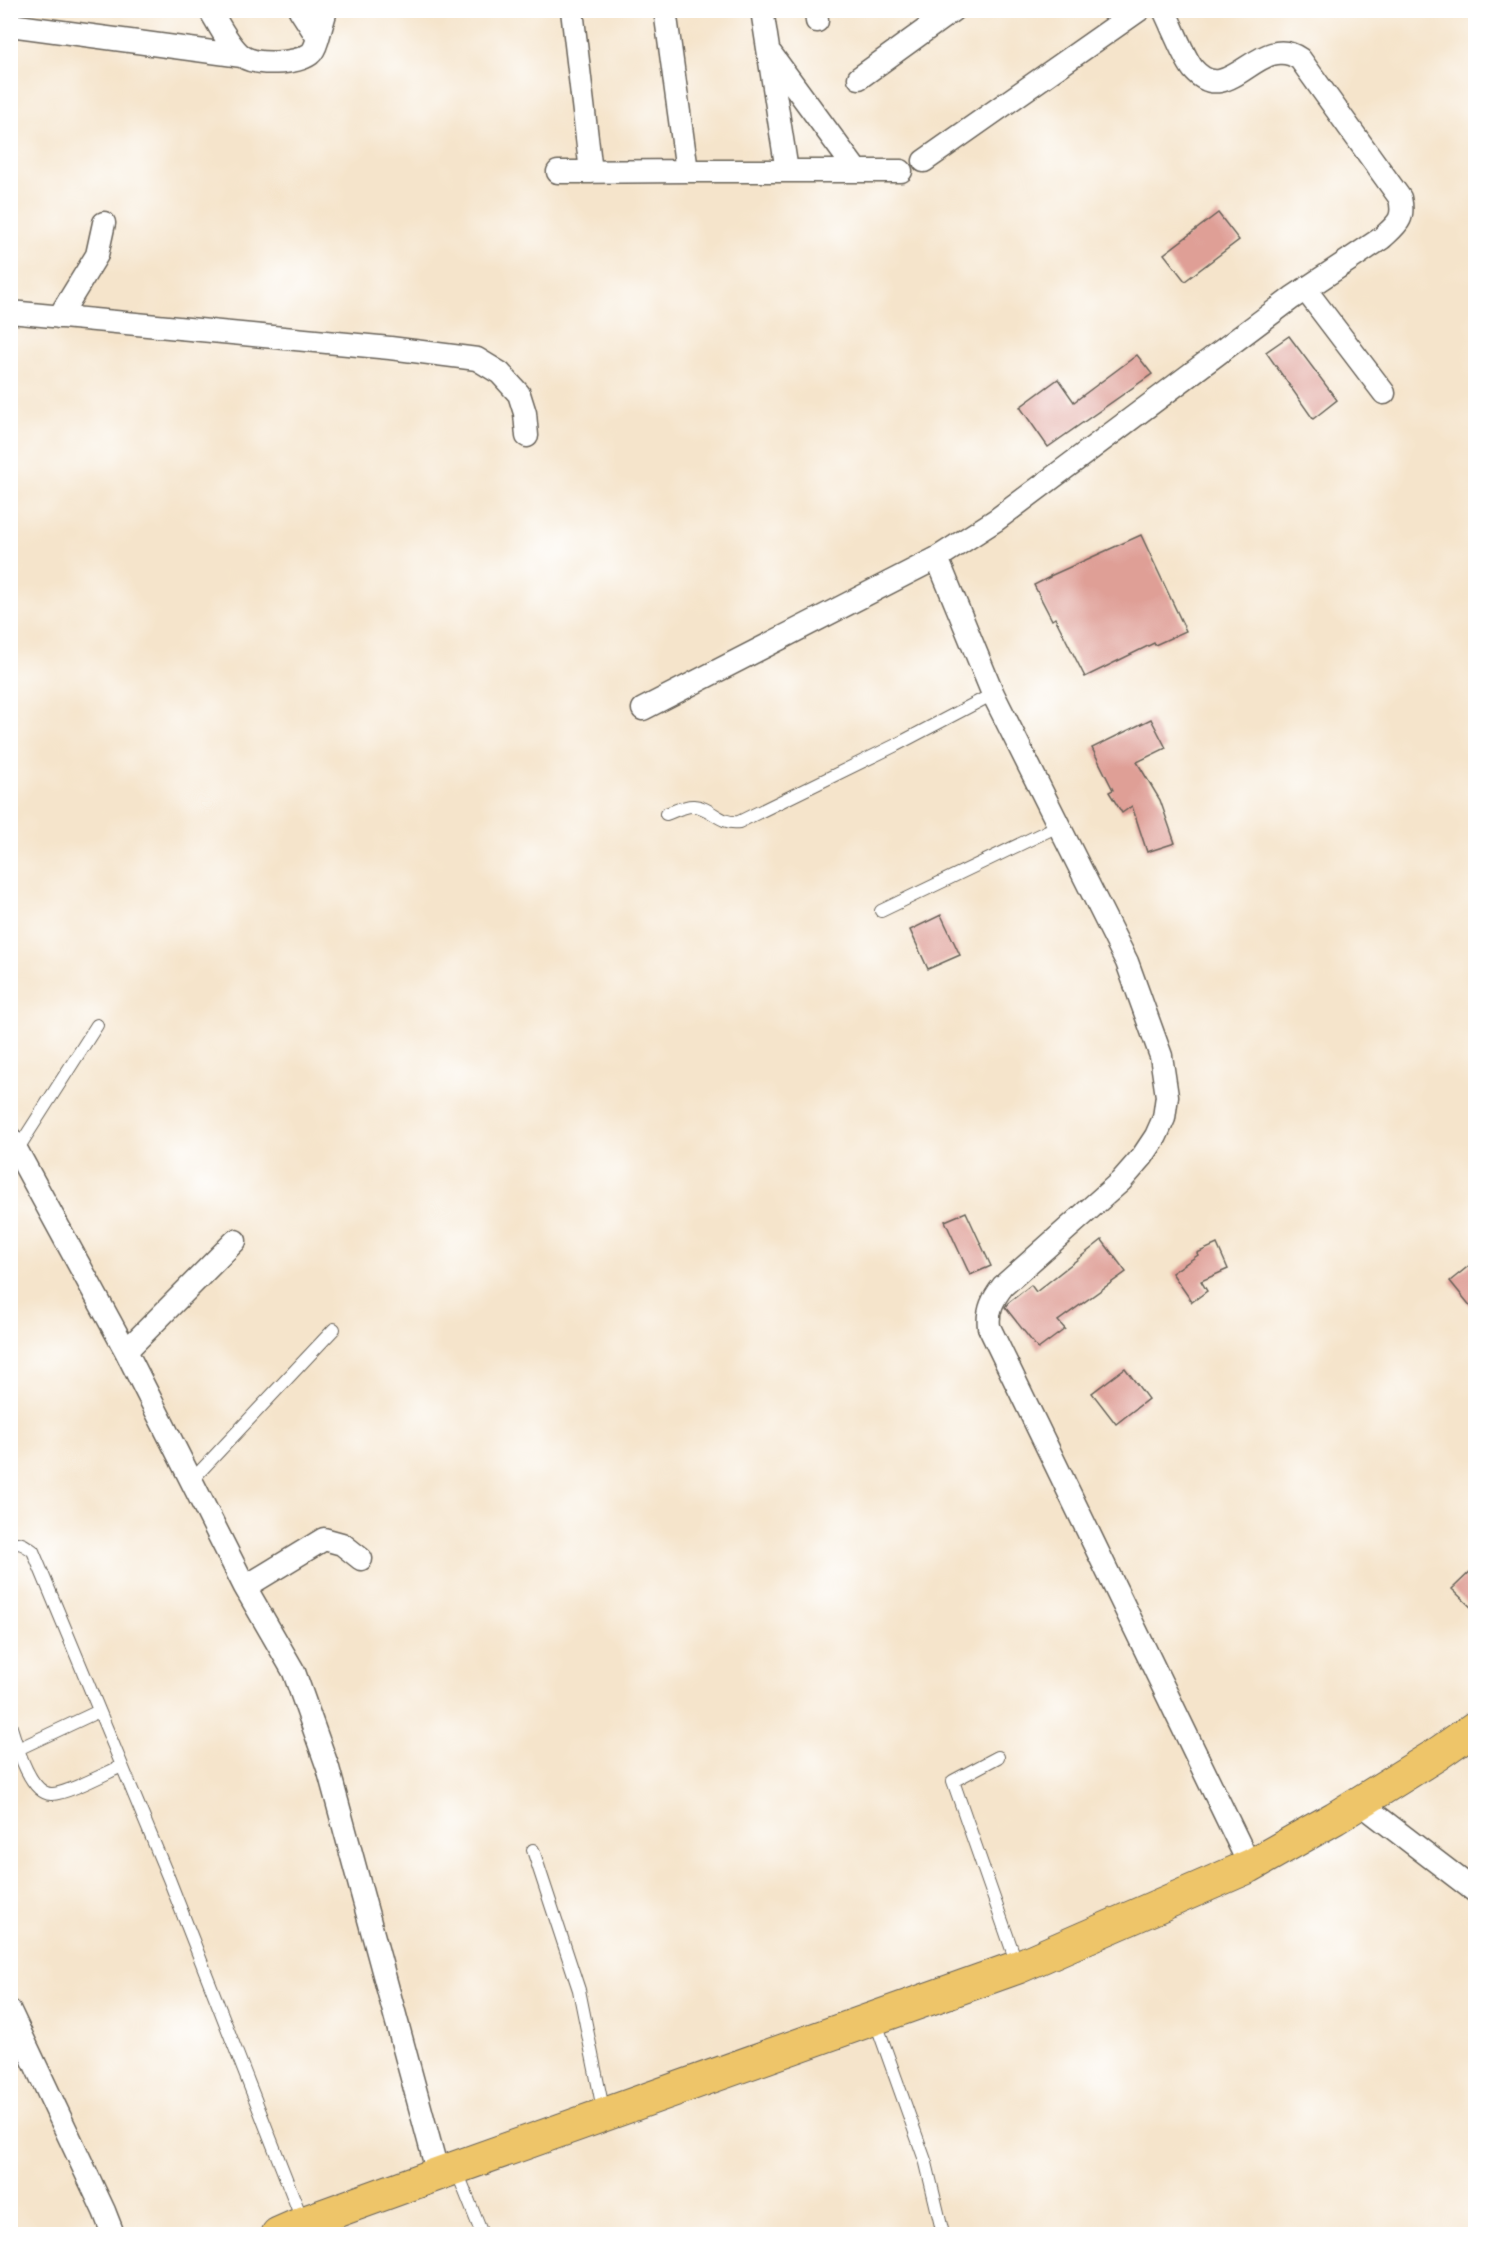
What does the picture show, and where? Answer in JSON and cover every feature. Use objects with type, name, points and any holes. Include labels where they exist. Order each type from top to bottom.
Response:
[{"type":"highway","points":[[290,2229],[1018,1967],[1250,1866],[1360,1803],[1476,1727]]},
{"type":"street","points":[[210,10],[242,56]]},
{"type":"street","points":[[300,10],[318,38]]},
{"type":"street","points":[[10,25],[242,56],[266,63],[290,61],[311,53],[326,10]]},
{"type":"street","points":[[572,10],[591,172]]},
{"type":"street","points":[[666,10],[687,171]]},
{"type":"street","points":[[762,10],[787,171]]},
{"type":"street","points":[[860,78],[953,10]]},
{"type":"street","points":[[643,709],[937,558],[996,520],[1305,289],[1382,238],[1395,226],[1403,210],[1400,198],[1300,59],[1290,52],[1273,53],[1224,80],[1213,82],[1192,68],[1164,10]]},
{"type":"street","points":[[924,161],[1133,12]]},
{"type":"street","points":[[769,51],[855,171]]},
{"type":"street","points":[[558,172],[901,171]]},
{"type":"street","points":[[58,318],[78,282],[97,255],[104,223]]},
{"type":"street","points":[[1305,289],[1384,393]]},
{"type":"street","points":[[10,312],[477,358],[500,373],[519,394],[525,413],[527,436]]},
{"type":"street","points":[[937,558],[993,694],[1127,962],[1161,1056],[1167,1096],[1164,1118],[1156,1136],[1142,1157],[1121,1181],[1003,1286],[991,1304],[987,1315],[989,1327],[1250,1866]]},
{"type":"street","points":[[14,1144],[126,1351],[245,1587],[294,1672],[328,1768],[447,2171]]},
{"type":"street","points":[[126,1351],[235,1241]]},
{"type":"street","points":[[245,1587],[324,1539],[342,1544],[361,1559]]},
{"type":"street","points":[[1360,1803],[1476,1892]]},
{"type":"street","points":[[10,2011],[104,2211],[112,2235]]},
{"type":"lane","points":[[666,814],[687,806],[697,806],[722,820],[730,823],[739,822],[886,750],[993,694]]},
{"type":"lane","points":[[881,910],[1060,825]]},
{"type":"lane","points":[[14,1144],[97,1025]]},
{"type":"lane","points":[[192,1480],[334,1329]]},
{"type":"lane","points":[[10,1544],[18,1542],[33,1551],[169,1879],[290,2229]]},
{"type":"lane","points":[[18,1749],[99,1711]]},
{"type":"lane","points":[[10,1724],[18,1749],[36,1787],[50,1794],[57,1794],[122,1766]]},
{"type":"lane","points":[[998,1757],[953,1781],[1018,1967]]},
{"type":"lane","points":[[533,1850],[579,1990],[604,2115]]},
{"type":"lane","points":[[875,2019],[926,2163],[943,2235]]},
{"type":"lane","points":[[447,2171],[482,2235]]},
{"type":"building","points":[[1218,213],[1239,240],[1185,281],[1164,254]]},
{"type":"building","points":[[1289,336],[1337,400],[1313,419],[1266,352]]},
{"type":"building","points":[[1137,355],[1152,374],[1048,447],[1020,407],[1058,379],[1074,402]]},
{"type":"building","points":[[1141,535],[1186,631],[1155,645],[1154,643],[1085,677],[1055,618],[1052,620],[1034,585]]},
{"type":"building","points":[[1151,719],[1166,748],[1137,762],[1160,800],[1175,843],[1147,852],[1132,806],[1122,813],[1109,792],[1113,790],[1092,748]]},
{"type":"building","points":[[941,915],[960,955],[928,969],[910,930]]},
{"type":"building","points":[[966,1212],[991,1266],[970,1275],[945,1221]]},
{"type":"building","points":[[1102,1240],[1126,1272],[1058,1321],[1065,1329],[1038,1349],[1005,1307],[1031,1285],[1036,1292]]},
{"type":"building","points":[[1217,1244],[1228,1269],[1201,1281],[1207,1291],[1192,1302],[1172,1273],[1198,1255],[1197,1253]]},
{"type":"building","points":[[1476,1260],[1476,1313],[1450,1281]]},
{"type":"building","points":[[1125,1368],[1148,1399],[1116,1424],[1092,1393]]},
{"type":"building","points":[[1476,1566],[1476,1612],[1452,1589]]}]
